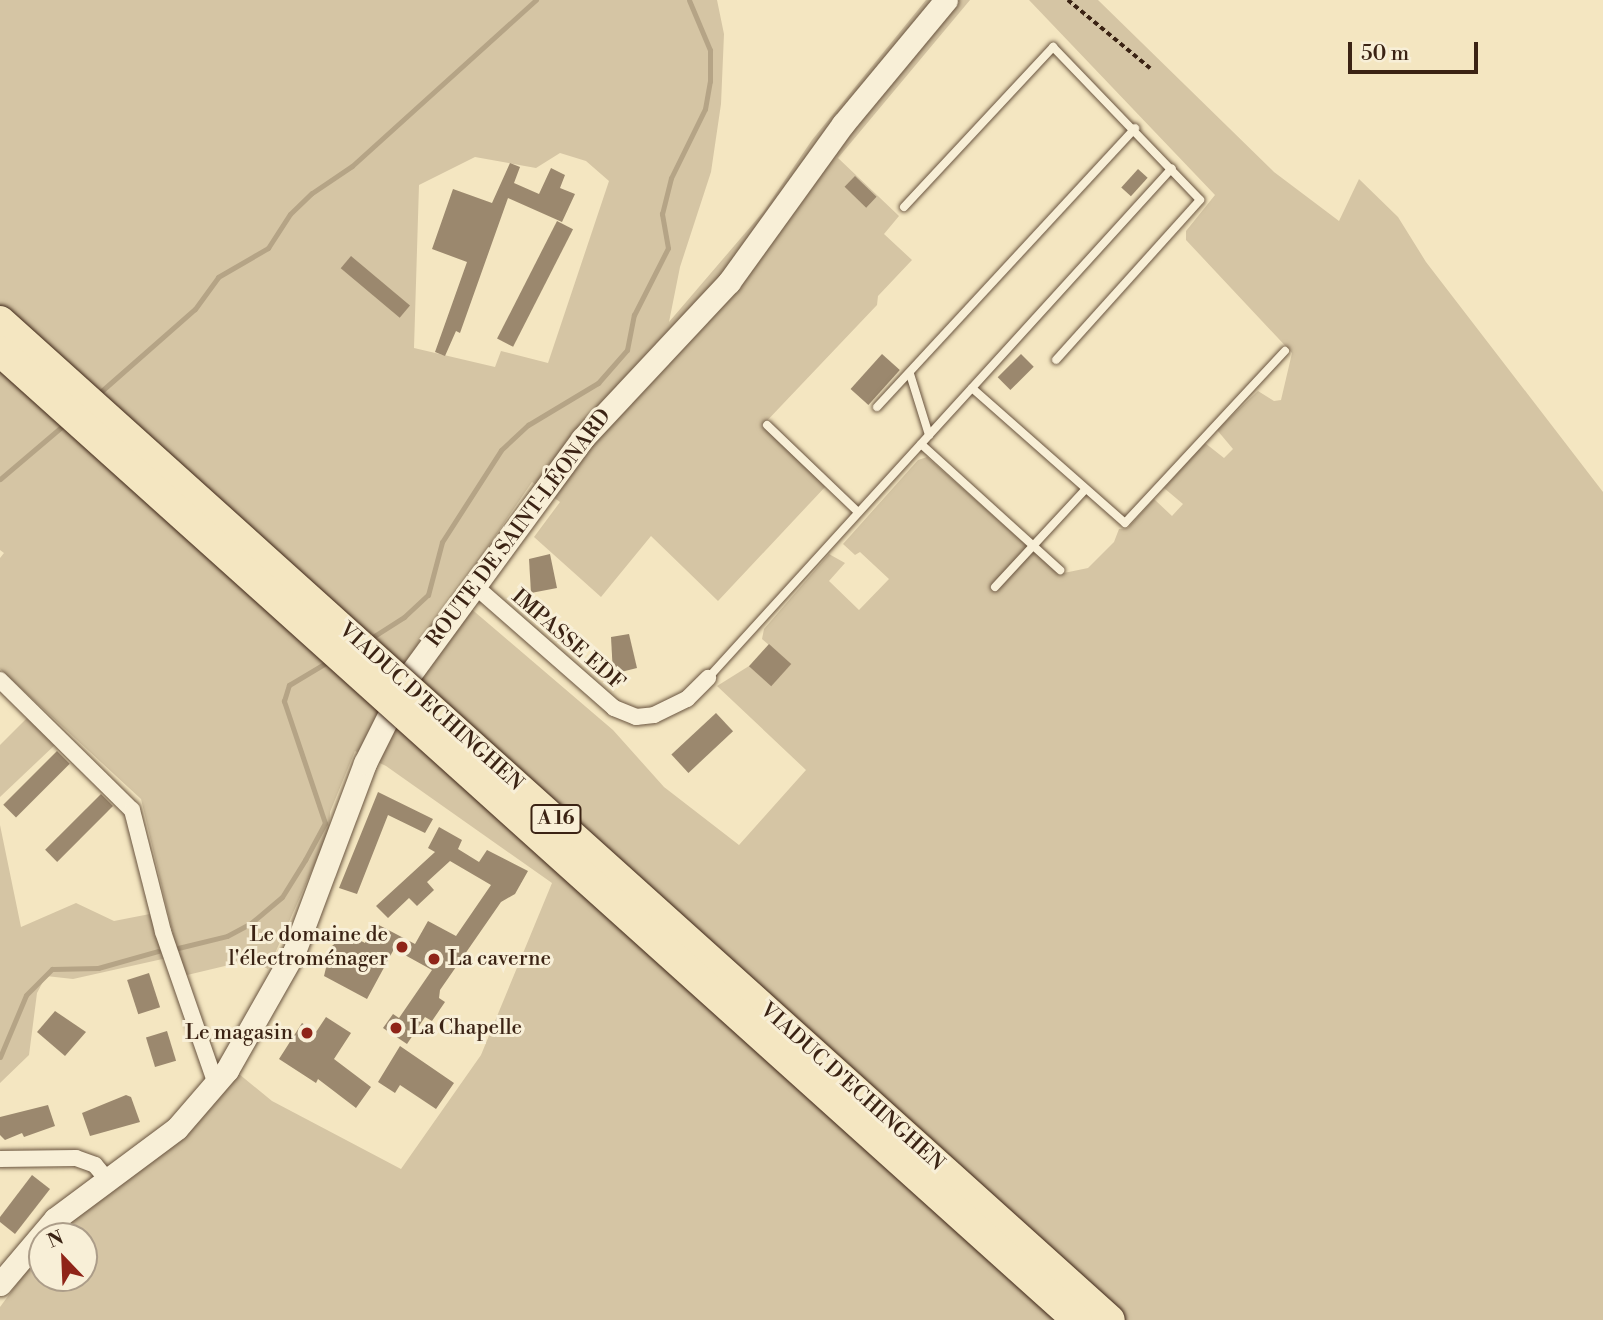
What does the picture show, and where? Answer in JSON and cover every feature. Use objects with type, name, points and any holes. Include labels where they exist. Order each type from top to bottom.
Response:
[{"type":"highway","name":"VIADUC D'ECHINGHEN","points":[[0,321],[1110,1320]]},
{"type":"highway","name":"VIADUC D'ECHINGHEN","points":[[0,351],[1077,1320]]},
{"type":"street","name":"ROUTE DE SAINT-LÉONARD","points":[[0,1284],[55,1219],[106,1178],[177,1128],[216,1084],[241,1050],[293,952],[365,763],[395,699],[582,439],[729,282],[844,124],[946,0]]},
{"type":"street","name":"IMPASSE EDF","points":[[476,586],[614,708],[636,717],[654,715],[687,699],[708,678]]},
{"type":"street","points":[[0,680],[132,810],[176,978],[216,1084]]},
{"type":"street","points":[[0,1159],[76,1158],[96,1165],[106,1178]]},
{"type":"lane","points":[[904,207],[1038,58],[1053,47],[1135,128],[1198,195],[1197,206],[1056,360]]},
{"type":"lane","points":[[877,407],[1135,128]]},
{"type":"lane","points":[[708,678],[1172,169]]},
{"type":"lane","points":[[972,388],[1084,491],[1125,523],[1285,351]]},
{"type":"lane","points":[[910,374],[929,435]]},
{"type":"lane","points":[[767,425],[859,512]]},
{"type":"lane","points":[[921,444],[1060,570]]},
{"type":"lane","points":[[995,587],[1084,491]]},
{"type":"path","points":[[1068,0],[1150,68]]},
{"type":"shaded area","points":[[0,0],[717,0],[724,34],[721,104],[711,172],[680,267],[669,322],[764,211],[812,140],[926,0],[970,0],[838,158],[899,216],[884,234],[912,260],[878,296],[877,305],[762,426],[826,486],[718,601],[651,536],[601,597],[534,537],[560,502],[532,482],[455,595],[613,730],[664,787],[739,845],[806,770],[717,686],[749,666],[771,685],[791,664],[762,639],[764,629],[829,554],[845,563],[829,581],[859,610],[889,579],[860,552],[855,555],[843,544],[918,460],[927,457],[1059,574],[1088,568],[1114,542],[1119,529],[1128,528],[1154,499],[1172,516],[1183,504],[1164,488],[1205,443],[1224,458],[1233,449],[1217,430],[1258,391],[1274,401],[1281,400],[1292,353],[1186,240],[1186,231],[1215,195],[1029,0],[1098,0],[1274,172],[1339,221],[1359,179],[1398,217],[1426,262],[1603,492],[1603,1320],[0,1320],[0,1307],[28,1269],[28,1292],[98,1292],[98,1222],[63,1222],[70,1213],[181,1139],[239,1074],[272,1101],[401,1169],[481,1055],[552,883],[386,766],[355,751],[330,812],[329,832],[268,969],[250,960],[183,976],[141,799],[0,669],[0,558],[4,553],[0,550]],"holes":[[[560,153],[586,161],[609,181],[548,363],[501,351],[495,367],[414,348],[419,185],[475,157],[536,168]]]},
{"type":"shaded area","points":[[28,717],[57,743],[0,797],[0,745]]},
{"type":"shaded area","points":[[0,825],[21,927],[76,903],[114,921],[155,913],[167,958],[73,979],[46,976],[37,993],[29,1055],[0,1083]]},
{"type":"building","points":[[510,163],[520,167],[514,183],[539,194],[551,168],[565,175],[560,188],[575,194],[562,222],[508,198],[460,333],[456,331],[445,356],[435,352],[467,262],[432,249],[453,189],[492,203]]},
{"type":"building","points":[[1138,169],[1148,178],[1131,196],[1121,188]]},
{"type":"building","points":[[855,176],[877,197],[866,208],[845,187]]},
{"type":"building","points":[[557,221],[573,229],[513,347],[497,339]]},
{"type":"building","points":[[351,256],[410,305],[400,318],[341,268]]},
{"type":"building","points":[[882,354],[900,370],[868,405],[851,389]]},
{"type":"building","points":[[1021,354],[1034,367],[1010,390],[998,377]]},
{"type":"building","points":[[550,554],[557,588],[531,593],[529,559]]},
{"type":"building","points":[[629,634],[637,668],[613,674],[611,637]]},
{"type":"building","points":[[769,644],[791,664],[771,686],[749,666]]},
{"type":"building","points":[[716,713],[733,731],[688,773],[671,755]]},
{"type":"building","points":[[57,751],[70,764],[16,817],[3,805]]},
{"type":"building","points":[[378,792],[433,819],[425,833],[388,815],[357,894],[339,888]]},
{"type":"building","points":[[101,794],[113,806],[57,862],[45,850]]},
{"type":"building","points":[[439,827],[462,840],[458,849],[479,862],[487,850],[528,871],[515,894],[501,902],[440,990],[439,998],[445,1002],[432,1021],[425,1017],[407,1044],[383,1028],[393,1014],[399,1018],[432,970],[394,949],[367,999],[324,976],[331,947],[346,933],[365,943],[375,923],[415,944],[428,921],[456,936],[491,885],[450,861],[427,882],[434,890],[417,906],[409,898],[388,918],[376,906],[435,852],[428,848]]},
{"type":"building","points":[[149,973],[160,1007],[138,1014],[127,980]]},
{"type":"building","points":[[55,1011],[86,1032],[65,1056],[37,1032]]},
{"type":"building","points":[[326,1017],[351,1033],[334,1059],[371,1087],[356,1108],[318,1079],[316,1083],[279,1059],[302,1023],[316,1032]]},
{"type":"building","points":[[167,1031],[176,1061],[155,1067],[146,1037]]},
{"type":"building","points":[[400,1046],[454,1083],[436,1109],[400,1085],[395,1093],[378,1082]]},
{"type":"building","points":[[126,1095],[131,1097],[140,1122],[90,1136],[82,1113]]},
{"type":"building","points":[[48,1105],[55,1126],[24,1137],[22,1133],[5,1140],[0,1135],[0,1117]]},
{"type":"building","points":[[32,1175],[50,1189],[15,1234],[0,1222],[0,1217]]},
{"type":"waterway","points":[[97,395],[195,309],[218,277],[268,248],[290,214],[312,193],[352,166],[536,0]]},
{"type":"waterway","points":[[368,640],[404,617],[428,595],[442,542],[501,450],[528,425],[598,383],[627,350],[634,315],[668,248],[662,214],[671,178],[705,109],[710,81],[710,50],[689,0]]},
{"type":"waterway","points":[[0,479],[66,423]]},
{"type":"waterway","points":[[178,948],[227,936],[251,923],[282,897],[325,823],[284,701],[289,685],[329,661]]},
{"type":"waterway","points":[[0,1057],[26,995],[52,969],[98,968],[158,951]]},
{"type":"place","name":"Le domaine de l'électroménager","points":[[402,947]]},
{"type":"place","name":"La caverne","points":[[434,959]]},
{"type":"place","name":"La Chapelle","points":[[396,1028]]},
{"type":"place","name":"Le magasin","points":[[307,1033]]}]
